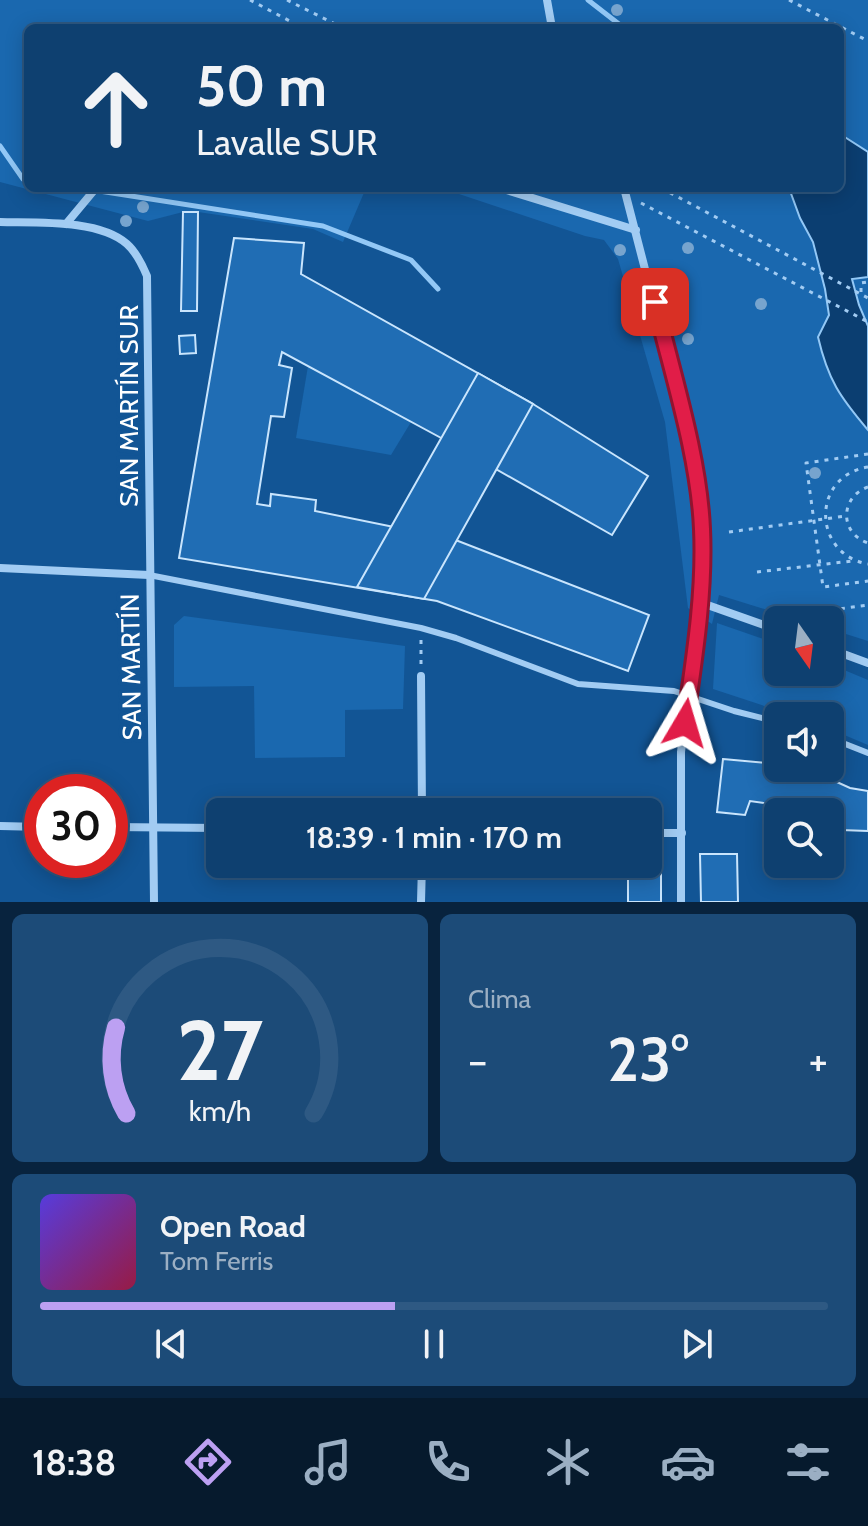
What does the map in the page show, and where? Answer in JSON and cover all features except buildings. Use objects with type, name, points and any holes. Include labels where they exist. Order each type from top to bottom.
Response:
[{"type":"street","points":[[547,0],[551,24]]},
{"type":"street","points":[[0,222],[66,224],[92,192]]},
{"type":"street","points":[[513,192],[636,230]]},
{"type":"street","points":[[625,192],[679,404],[697,488],[702,529],[699,602],[681,752],[681,902]]},
{"type":"street","name":"SAN MARTÍN SUR","points":[[66,224],[106,233],[126,244],[147,276],[149,575]]},
{"type":"street","points":[[0,568],[149,575]]},
{"type":"street","name":"SAN MARTÍN","points":[[149,575],[154,902]]},
{"type":"street","points":[[699,602],[764,625]]},
{"type":"street","points":[[844,654],[868,663]]},
{"type":"street","points":[[421,676],[422,798]]},
{"type":"street","points":[[0,826],[24,827]]},
{"type":"street","points":[[128,827],[206,828]]},
{"type":"street","points":[[662,833],[682,833]]},
{"type":"street","points":[[421,902],[422,878]]},
{"type":"lane","points":[[149,575],[421,628],[578,684],[674,691],[764,718]]},
{"type":"lane","points":[[844,744],[868,753]]},
{"type":"path","points":[[250,0],[295,24]]},
{"type":"path","points":[[287,0],[335,24]]},
{"type":"path","points":[[789,0],[835,24]]},
{"type":"path","points":[[844,29],[868,41]]},
{"type":"path","points":[[625,192],[867,321]]},
{"type":"path","points":[[669,192],[868,298]]},
{"type":"path","points":[[861,294],[861,283],[868,282]]},
{"type":"path","points":[[868,454],[806,463],[823,587],[868,581]]},
{"type":"path","points":[[868,467],[853,471],[838,483],[828,499],[825,518],[834,544],[854,560],[868,564]]},
{"type":"path","points":[[868,487],[851,498],[846,516],[854,535],[868,543]]},
{"type":"path","points":[[729,532],[846,516]]},
{"type":"path","points":[[757,572],[854,560]]},
{"type":"path","points":[[844,608],[868,605]]},
{"type":"path","points":[[421,628],[421,676]]},
{"type":"shaded area","points":[[0,0],[868,0],[868,641],[844,633],[844,606],[764,606],[764,609],[719,595],[712,624],[688,608],[665,422],[618,259],[604,240],[453,192],[844,192],[844,24],[24,24],[24,188],[0,182]]},
{"type":"shaded area","points":[[844,137],[868,152],[868,277],[852,279],[868,326],[868,430],[843,397],[826,365],[818,337],[829,315],[825,289],[813,242],[790,192],[844,192]]},
{"type":"shaded area","points":[[38,192],[364,192],[343,242],[313,229],[183,212],[148,221]]},
{"type":"shaded area","points":[[308,366],[411,422],[391,455],[296,438]]},
{"type":"shaded area","points":[[184,616],[405,646],[403,709],[345,710],[345,757],[255,758],[254,686],[174,687],[174,625]]},
{"type":"shaded area","points":[[717,623],[764,639],[764,686],[844,686],[844,670],[868,680],[868,745],[844,735],[844,702],[764,702],[764,706],[713,689]]},
{"type":"waterway","points":[[588,0],[619,24]]},
{"type":"waterway","points":[[0,146],[24,179]]},
{"type":"waterway","points":[[106,192],[323,226],[411,260],[438,289]]},
{"type":"route","points":[[655,302],[690,450],[702,529],[699,602],[685,723]]}]
